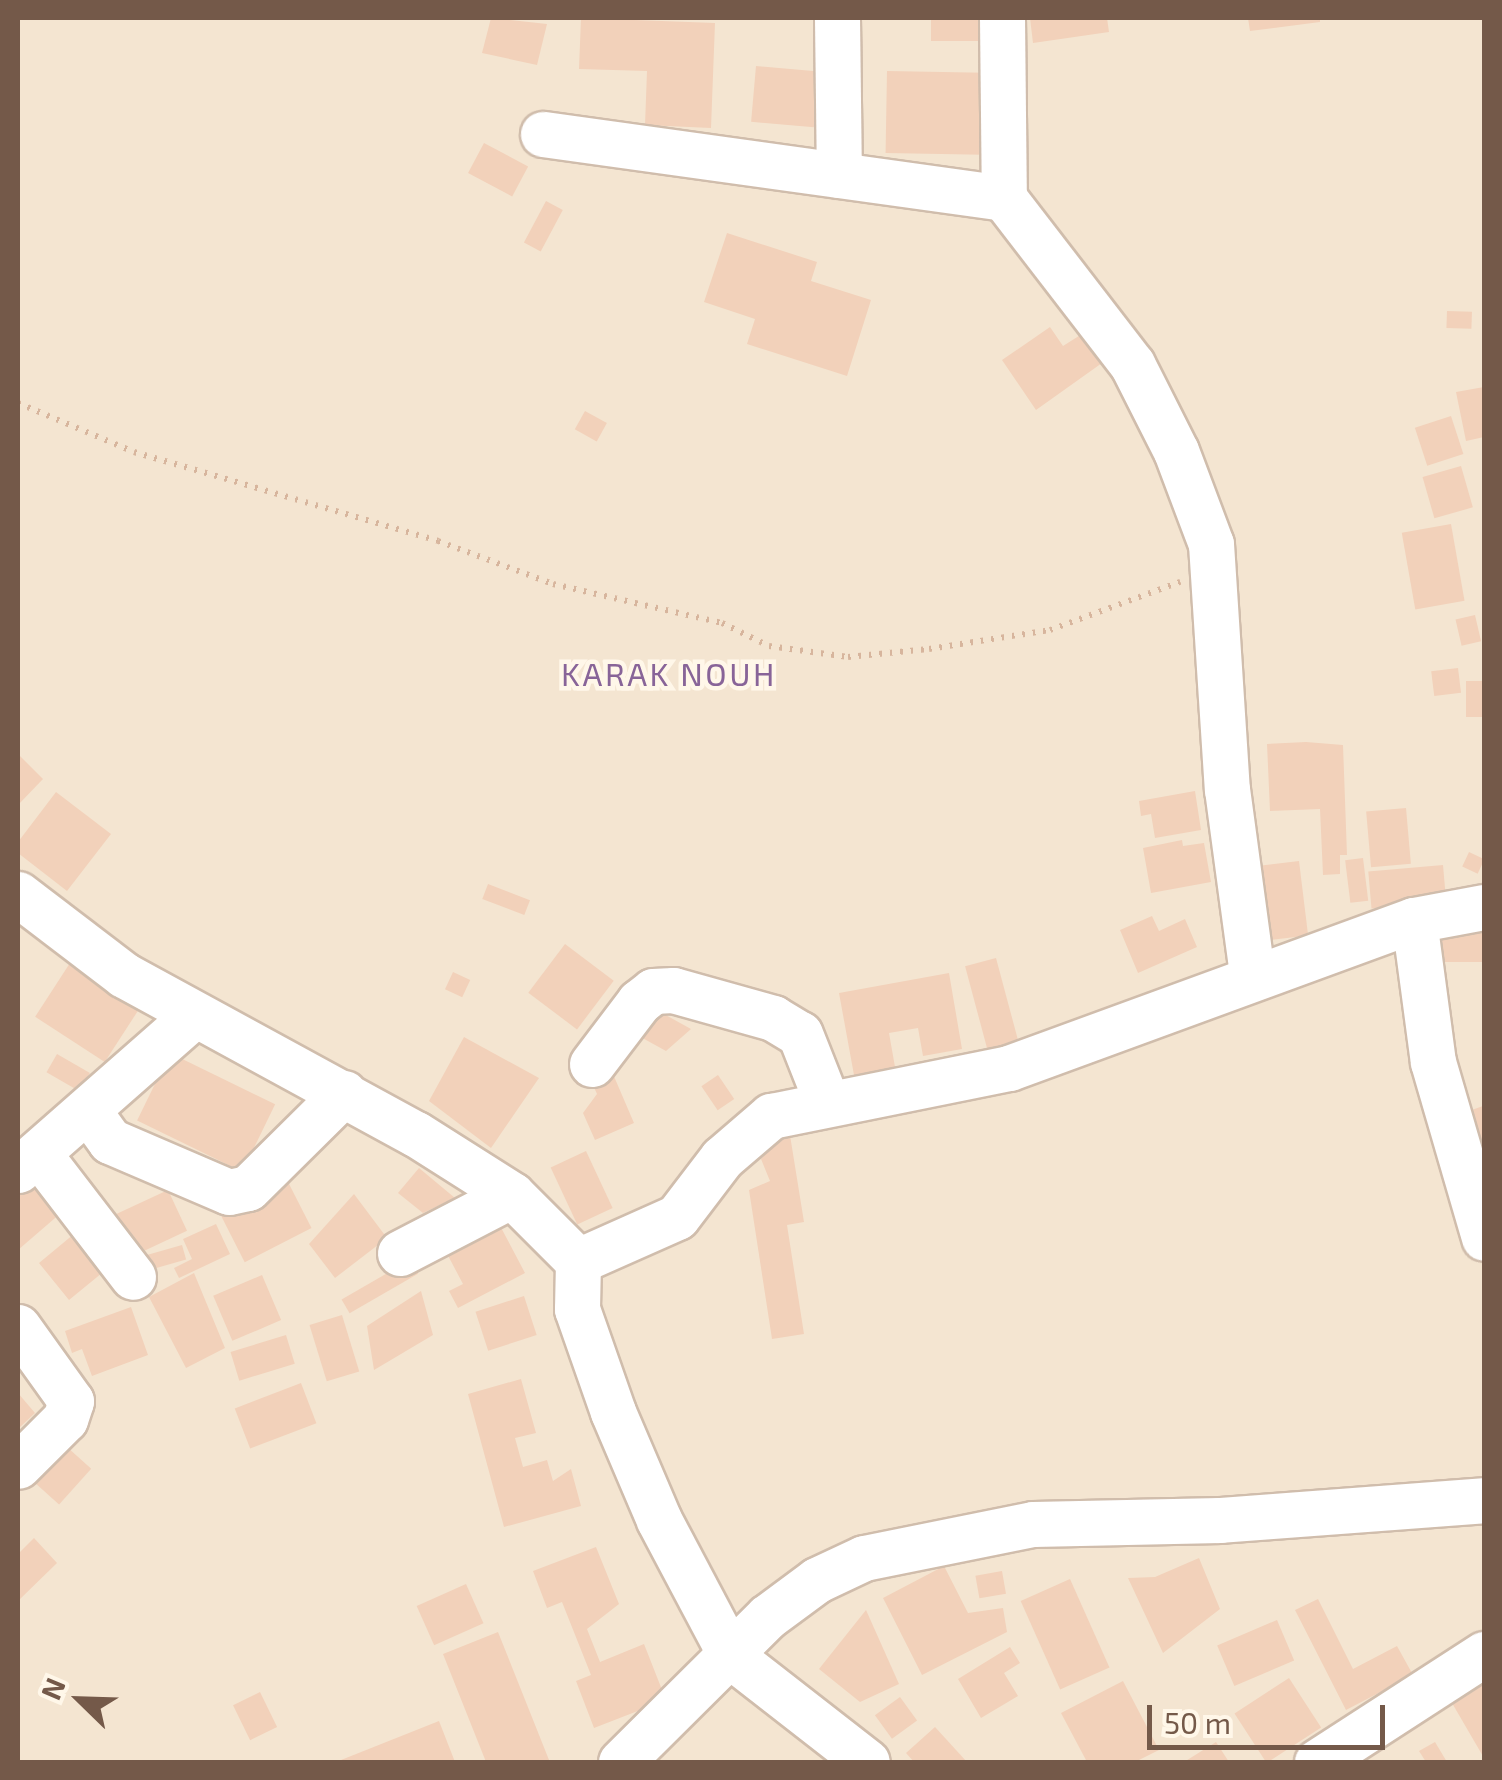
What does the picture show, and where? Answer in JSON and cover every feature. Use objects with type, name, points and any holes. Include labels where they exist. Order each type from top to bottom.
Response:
[{"type":"street","points":[[837,18],[839,175]]},
{"type":"street","points":[[1002,18],[1004,198],[1132,364],[1156,405],[1214,563],[1227,789],[1252,976]]},
{"type":"street","points":[[542,134],[1004,198]]},
{"type":"street","points":[[18,894],[124,975],[193,1016],[344,1093],[512,1195],[578,1262],[577,1308],[612,1412],[659,1520],[730,1656],[867,1762]]},
{"type":"street","points":[[578,1262],[677,1217],[746,1134],[770,1116],[826,1100],[932,1087],[1009,1068],[1252,976],[1414,920],[1484,908]]},
{"type":"street","points":[[1414,920],[1434,1062],[1484,1238]]},
{"type":"street","points":[[592,1064],[639,1002],[653,991],[673,990],[773,1018],[800,1034],[826,1100]]},
{"type":"street","points":[[134,1278],[28,1161],[89,1112],[193,1016]]},
{"type":"street","points":[[89,1112],[110,1142],[229,1192],[248,1188],[344,1093]]},
{"type":"street","points":[[400,1253],[512,1195]]},
{"type":"street","points":[[18,1328],[71,1401],[64,1419],[18,1466]]},
{"type":"street","points":[[622,1762],[766,1617],[817,1580],[864,1558],[935,1538],[1033,1524],[1220,1520],[1484,1500]]},
{"type":"street","points":[[1317,1762],[1484,1654]]},
{"type":"path","points":[[18,403],[134,452],[438,542],[553,584],[678,610],[769,646],[848,657],[1050,630],[1169,588],[1214,563]]},
{"type":"shaded area","points":[[18,18],[1484,18],[1484,1762],[18,1762]]},
{"type":"building","points":[[491,18],[547,24],[537,65],[482,53]]},
{"type":"building","points":[[581,18],[715,23],[711,128],[645,125],[647,71],[579,69]]},
{"type":"building","points":[[931,18],[987,18],[987,41],[931,41]]},
{"type":"building","points":[[1030,18],[1107,18],[1109,32],[1033,43]]},
{"type":"building","points":[[1248,18],[1320,18],[1320,22],[1250,31]]},
{"type":"building","points":[[756,66],[819,71],[814,127],[751,122]]},
{"type":"building","points":[[887,71],[984,73],[983,155],[886,153]]},
{"type":"building","points":[[484,143],[528,166],[512,196],[468,173]]},
{"type":"building","points":[[546,201],[563,210],[541,251],[524,242]]},
{"type":"building","points":[[727,233],[817,262],[811,281],[871,300],[847,376],[747,344],[755,319],[704,302]]},
{"type":"building","points":[[1447,311],[1472,312],[1471,329],[1446,328]]},
{"type":"building","points":[[1050,327],[1063,346],[1082,334],[1102,363],[1036,410],[1002,360]]},
{"type":"building","points":[[1484,387],[1484,437],[1466,441],[1456,392]]},
{"type":"building","points":[[585,411],[607,423],[597,441],[575,429]]},
{"type":"building","points":[[1451,416],[1463,454],[1427,466],[1415,428]]},
{"type":"building","points":[[1461,466],[1473,507],[1434,518],[1423,477]]},
{"type":"building","points":[[1451,524],[1465,601],[1415,609],[1402,533]]},
{"type":"building","points":[[1475,615],[1481,641],[1462,646],[1456,619]]},
{"type":"building","points":[[1458,668],[1461,693],[1434,696],[1431,671]]},
{"type":"building","points":[[1466,681],[1484,681],[1484,717],[1466,717]]},
{"type":"building","points":[[1267,744],[1343,745],[1347,855],[1340,855],[1340,874],[1323,875],[1320,809],[1270,811]]},
{"type":"building","points":[[18,754],[43,779],[18,805]]},
{"type":"building","points":[[1195,791],[1201,830],[1155,838],[1151,814],[1141,816],[1139,801]]},
{"type":"building","points":[[56,792],[111,834],[67,891],[18,853],[18,842]]},
{"type":"building","points":[[1406,808],[1411,864],[1371,867],[1366,811]]},
{"type":"building","points":[[1182,840],[1183,846],[1204,843],[1211,882],[1151,893],[1143,848]]},
{"type":"building","points":[[1469,852],[1484,859],[1478,874],[1462,867]]},
{"type":"building","points":[[1363,858],[1368,901],[1350,903],[1345,860]]},
{"type":"building","points":[[1299,861],[1308,935],[1260,941],[1251,867]]},
{"type":"building","points":[[1443,865],[1446,902],[1372,908],[1368,872]]},
{"type":"building","points":[[488,884],[530,900],[524,915],[482,899]]},
{"type":"building","points":[[1152,916],[1159,931],[1185,919],[1197,947],[1138,973],[1120,930]]},
{"type":"building","points":[[1425,919],[1484,919],[1484,962],[1425,962]]},
{"type":"building","points":[[565,944],[614,981],[577,1029],[528,993]]},
{"type":"building","points":[[996,958],[1019,1042],[988,1050],[965,966]]},
{"type":"building","points":[[70,963],[140,1008],[105,1062],[35,1017]]},
{"type":"building","points":[[453,972],[470,980],[462,997],[445,989]]},
{"type":"building","points":[[949,973],[962,1049],[923,1056],[918,1028],[889,1033],[895,1067],[854,1075],[839,993]]},
{"type":"building","points":[[653,1008],[691,1029],[666,1051],[637,1035]]},
{"type":"building","points":[[464,1037],[539,1078],[491,1148],[429,1101]]},
{"type":"building","points":[[170,1053],[275,1104],[242,1172],[137,1120]]},
{"type":"building","points":[[57,1054],[90,1073],[79,1091],[46,1072]]},
{"type":"building","points":[[613,1074],[634,1123],[595,1140],[583,1113],[597,1094],[592,1083]]},
{"type":"building","points":[[718,1075],[734,1099],[718,1110],[701,1086]]},
{"type":"building","points":[[1483,1106],[1484,1151],[1466,1157],[1452,1117]]},
{"type":"building","points":[[789,1129],[804,1222],[787,1225],[804,1334],[772,1339],[749,1190],[770,1181],[761,1159]]},
{"type":"building","points":[[586,1151],[613,1208],[577,1225],[551,1167]]},
{"type":"building","points":[[419,1168],[455,1198],[423,1213],[398,1193]]},
{"type":"building","points":[[37,1169],[69,1206],[18,1250],[18,1186]]},
{"type":"building","points":[[287,1180],[312,1228],[245,1262],[220,1214]]},
{"type":"building","points":[[168,1190],[187,1231],[133,1256],[114,1215]]},
{"type":"building","points":[[354,1194],[387,1238],[335,1278],[309,1244]]},
{"type":"building","points":[[497,1220],[525,1273],[458,1308],[449,1291],[463,1284],[444,1248]]},
{"type":"building","points":[[86,1224],[106,1279],[102,1273],[69,1300],[39,1263]]},
{"type":"building","points":[[216,1224],[230,1254],[179,1278],[174,1268],[192,1259],[183,1239]]},
{"type":"building","points":[[182,1245],[186,1259],[147,1271],[143,1256]]},
{"type":"building","points":[[410,1260],[418,1274],[350,1313],[342,1300]]},
{"type":"building","points":[[194,1273],[225,1348],[186,1368],[149,1297]]},
{"type":"building","points":[[262,1275],[281,1320],[232,1341],[213,1296]]},
{"type":"building","points":[[421,1291],[433,1335],[374,1370],[367,1326]]},
{"type":"building","points":[[524,1296],[537,1335],[488,1351],[475,1312]]},
{"type":"building","points":[[131,1307],[148,1355],[92,1376],[82,1349],[72,1353],[65,1331]]},
{"type":"building","points":[[342,1315],[359,1371],[327,1381],[309,1325]]},
{"type":"building","points":[[286,1335],[295,1364],[239,1381],[231,1352]]},
{"type":"building","points":[[521,1379],[536,1433],[515,1438],[523,1467],[547,1460],[553,1481],[571,1469],[581,1506],[504,1527],[468,1394]]},
{"type":"building","points":[[301,1383],[316,1423],[250,1449],[235,1408]]},
{"type":"building","points":[[18,1393],[35,1413],[18,1429]]},
{"type":"building","points":[[57,1438],[91,1469],[59,1504],[25,1474]]},
{"type":"building","points":[[34,1538],[57,1563],[18,1601],[18,1554]]},
{"type":"building","points":[[596,1547],[619,1604],[587,1629],[600,1662],[644,1644],[666,1700],[594,1728],[576,1681],[591,1675],[562,1602],[547,1608],[533,1571]]},
{"type":"building","points":[[1199,1558],[1220,1609],[1163,1653],[1128,1578],[1155,1577]]},
{"type":"building","points":[[944,1566],[968,1613],[1003,1608],[1007,1632],[922,1675],[883,1598]]},
{"type":"building","points":[[1002,1571],[1006,1594],[979,1598],[975,1576]]},
{"type":"building","points":[[1070,1579],[1109,1668],[1060,1690],[1021,1601]]},
{"type":"building","points":[[466,1584],[483,1623],[434,1645],[417,1606]]},
{"type":"building","points":[[1318,1599],[1353,1669],[1397,1646],[1413,1675],[1346,1710],[1295,1610]]},
{"type":"building","points":[[866,1610],[899,1684],[860,1702],[819,1669]]},
{"type":"building","points":[[1277,1620],[1294,1661],[1234,1686],[1217,1645]]},
{"type":"building","points":[[498,1632],[549,1760],[486,1762],[443,1654]]},
{"type":"building","points":[[1010,1647],[1020,1663],[1004,1673],[1018,1696],[981,1718],[958,1679]]},
{"type":"building","points":[[1289,1678],[1321,1727],[1266,1762],[1234,1713]]},
{"type":"building","points":[[1123,1681],[1159,1750],[1135,1762],[1087,1762],[1061,1713]]},
{"type":"building","points":[[1484,1681],[1484,1758],[1452,1703]]},
{"type":"building","points":[[260,1692],[277,1727],[250,1740],[233,1705]]},
{"type":"building","points":[[900,1697],[917,1720],[892,1739],[875,1715]]},
{"type":"building","points":[[439,1721],[455,1762],[336,1762]]},
{"type":"building","points":[[935,1727],[967,1762],[914,1762],[906,1753]]},
{"type":"building","points":[[1216,1742],[1229,1762],[1184,1762]]},
{"type":"building","points":[[1435,1742],[1447,1762],[1426,1762],[1419,1751]]},
{"type":"district","name":"KARAK NOUH","points":[[669,673]]}]
